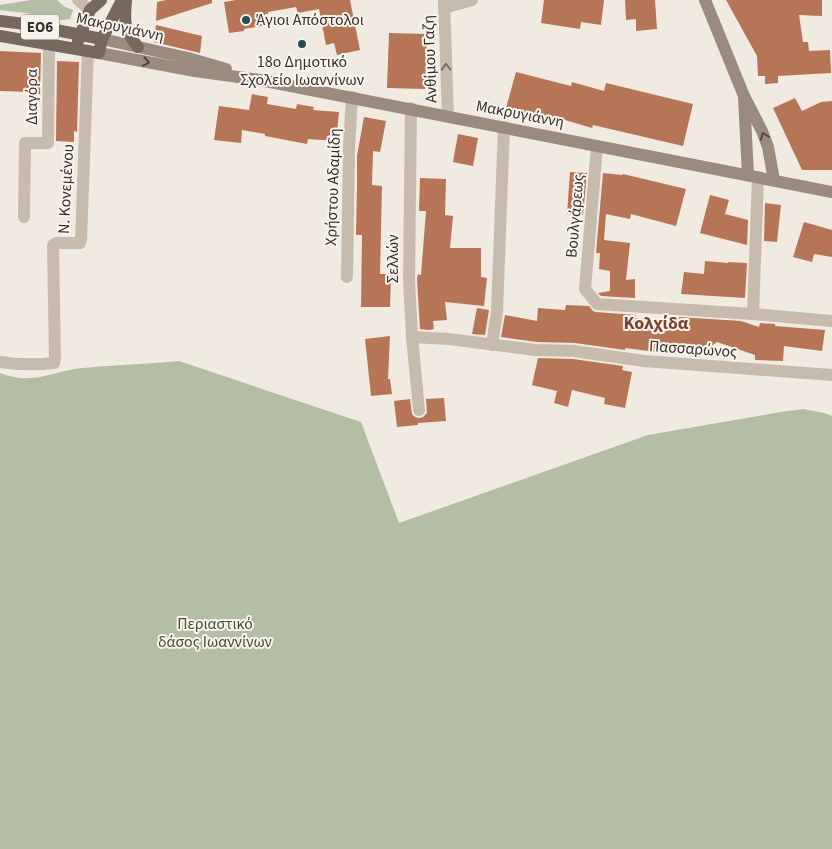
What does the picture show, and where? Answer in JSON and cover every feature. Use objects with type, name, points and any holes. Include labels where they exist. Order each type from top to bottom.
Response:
[{"type":"main road","name":"ΕΟ6","points":[[87,51],[79,35],[90,10],[100,0]]},
{"type":"main road","points":[[87,51],[102,39],[124,0]]},
{"type":"main road","points":[[124,0],[126,28],[138,47]]},
{"type":"main road","points":[[704,0],[744,96],[762,131],[768,147],[774,180]]},
{"type":"main road","name":"Μακρυγιάννη","points":[[0,20],[102,39],[188,58],[260,80]]},
{"type":"main road","name":"Μακρυγιάννη","points":[[0,36],[195,71],[260,80],[411,108],[832,192]]},
{"type":"main road","points":[[744,96],[754,176]]},
{"type":"street","points":[[78,0],[90,10]]},
{"type":"street","points":[[444,4],[472,0]]},
{"type":"street","name":"Ανθίμου Γαζη","points":[[444,4],[448,116]]},
{"type":"street","name":"Διαγόρα","points":[[24,217],[25,143],[48,143],[49,44]]},
{"type":"street","name":"Ν. Κονεμένου","points":[[0,362],[22,365],[54,363],[53,245],[56,243],[80,243],[81,240],[87,51]]},
{"type":"street","name":"Χρήστου Αδαμίδη","points":[[346,277],[352,97]]},
{"type":"street","name":"Σελλών","points":[[411,108],[409,280],[419,410]]},
{"type":"street","points":[[492,345],[497,311],[504,127]]},
{"type":"street","name":"Βουλγάρεως","points":[[597,146],[585,290],[597,304],[753,314]]},
{"type":"street","points":[[754,176],[753,314],[832,321]]},
{"type":"street","name":"Πασσαρώνος","points":[[412,337],[449,339],[536,350],[574,350],[644,362],[832,375]]},
{"type":"green space","points":[[31,0],[57,0],[65,7],[73,10],[70,19],[62,20],[0,10],[0,5]]},
{"type":"green space","name":"Περιαστικό δάσος Ιωαννίνων","points":[[179,361],[361,422],[399,523],[648,435],[803,409],[832,416],[832,849],[0,849],[0,373],[12,377],[33,378],[83,368]]},
{"type":"building","points":[[166,0],[212,0],[212,3],[156,21],[157,2]]},
{"type":"building","points":[[236,0],[350,0],[360,50],[337,55],[334,43],[326,45],[319,9],[298,13],[296,7],[268,12],[268,14],[265,14],[267,25],[229,33],[224,2]]},
{"type":"building","points":[[544,0],[604,0],[601,25],[581,22],[580,29],[541,23]]},
{"type":"building","points":[[625,0],[655,0],[657,29],[636,31],[636,19],[626,20]]},
{"type":"building","points":[[726,0],[822,0],[822,16],[799,15],[803,42],[808,42],[809,51],[830,50],[831,73],[778,76],[778,83],[765,84],[765,76],[758,76],[757,56]]},
{"type":"building","points":[[156,25],[202,36],[200,53],[154,42]]},
{"type":"building","points":[[389,33],[427,34],[425,89],[387,88]]},
{"type":"building","points":[[0,51],[41,53],[40,94],[0,91]]},
{"type":"building","points":[[57,61],[79,62],[77,132],[74,131],[74,142],[56,141]]},
{"type":"building","points":[[516,72],[571,86],[572,82],[604,91],[606,83],[693,104],[683,146],[593,125],[592,128],[558,118],[557,121],[537,115],[537,117],[506,108]]},
{"type":"building","points":[[252,94],[268,97],[267,104],[296,109],[297,104],[314,107],[313,110],[339,112],[336,141],[308,139],[307,144],[242,130],[241,143],[214,140],[219,106],[249,110]]},
{"type":"building","points":[[795,98],[802,111],[821,102],[832,101],[832,170],[802,170],[773,108]]},
{"type":"building","points":[[364,117],[386,121],[380,152],[373,151],[372,185],[382,186],[380,274],[391,274],[390,307],[361,307],[362,235],[356,235],[357,156]]},
{"type":"building","points":[[458,134],[478,138],[473,166],[453,162]]},
{"type":"building","points":[[570,172],[587,173],[583,215],[567,214]]},
{"type":"building","points":[[603,173],[623,174],[686,189],[676,226],[631,214],[630,219],[606,214],[604,240],[630,243],[626,280],[635,279],[635,298],[601,296],[598,293],[610,291],[610,271],[599,269],[600,253],[596,253]]},
{"type":"building","points":[[420,178],[446,179],[445,215],[453,216],[450,248],[481,248],[481,277],[487,278],[484,306],[445,302],[447,320],[433,321],[434,329],[429,330],[420,329],[417,279],[418,274],[421,275],[426,211],[419,211]]},
{"type":"building","points":[[710,195],[729,200],[725,214],[748,220],[747,245],[700,233]]},
{"type":"building","points":[[765,203],[781,205],[777,242],[764,241]]},
{"type":"building","points":[[804,222],[832,230],[832,257],[814,254],[812,262],[793,257]]},
{"type":"building","points":[[705,261],[747,263],[745,298],[681,294],[684,272],[704,274]]},
{"type":"building","points":[[566,305],[589,306],[596,312],[636,315],[636,318],[678,322],[679,317],[741,321],[759,327],[760,323],[825,330],[822,351],[784,346],[783,361],[755,360],[755,355],[717,342],[710,347],[693,348],[658,343],[657,352],[625,348],[625,350],[575,343],[537,342],[501,337],[505,315],[537,321],[538,308],[565,310]]},
{"type":"building","points":[[477,308],[489,310],[485,335],[472,334]]},
{"type":"building","points":[[390,336],[388,379],[390,379],[392,394],[371,396],[365,339]]},
{"type":"building","points":[[538,358],[573,359],[623,366],[622,370],[632,372],[625,408],[604,404],[605,398],[572,390],[568,407],[554,403],[557,391],[532,385]]},
{"type":"building","points":[[444,398],[446,421],[397,427],[394,401],[410,399],[412,414],[419,418],[427,413],[426,399]]},
{"type":"place","name":"Άγιοι Απόστολοι","points":[[246,20]]},
{"type":"place","name":"18ο Δημοτικό Σχολείο Ιωαννίνων","points":[[302,44]]},
{"type":"district","name":"Κολχίδα","points":[[656,323]]}]
